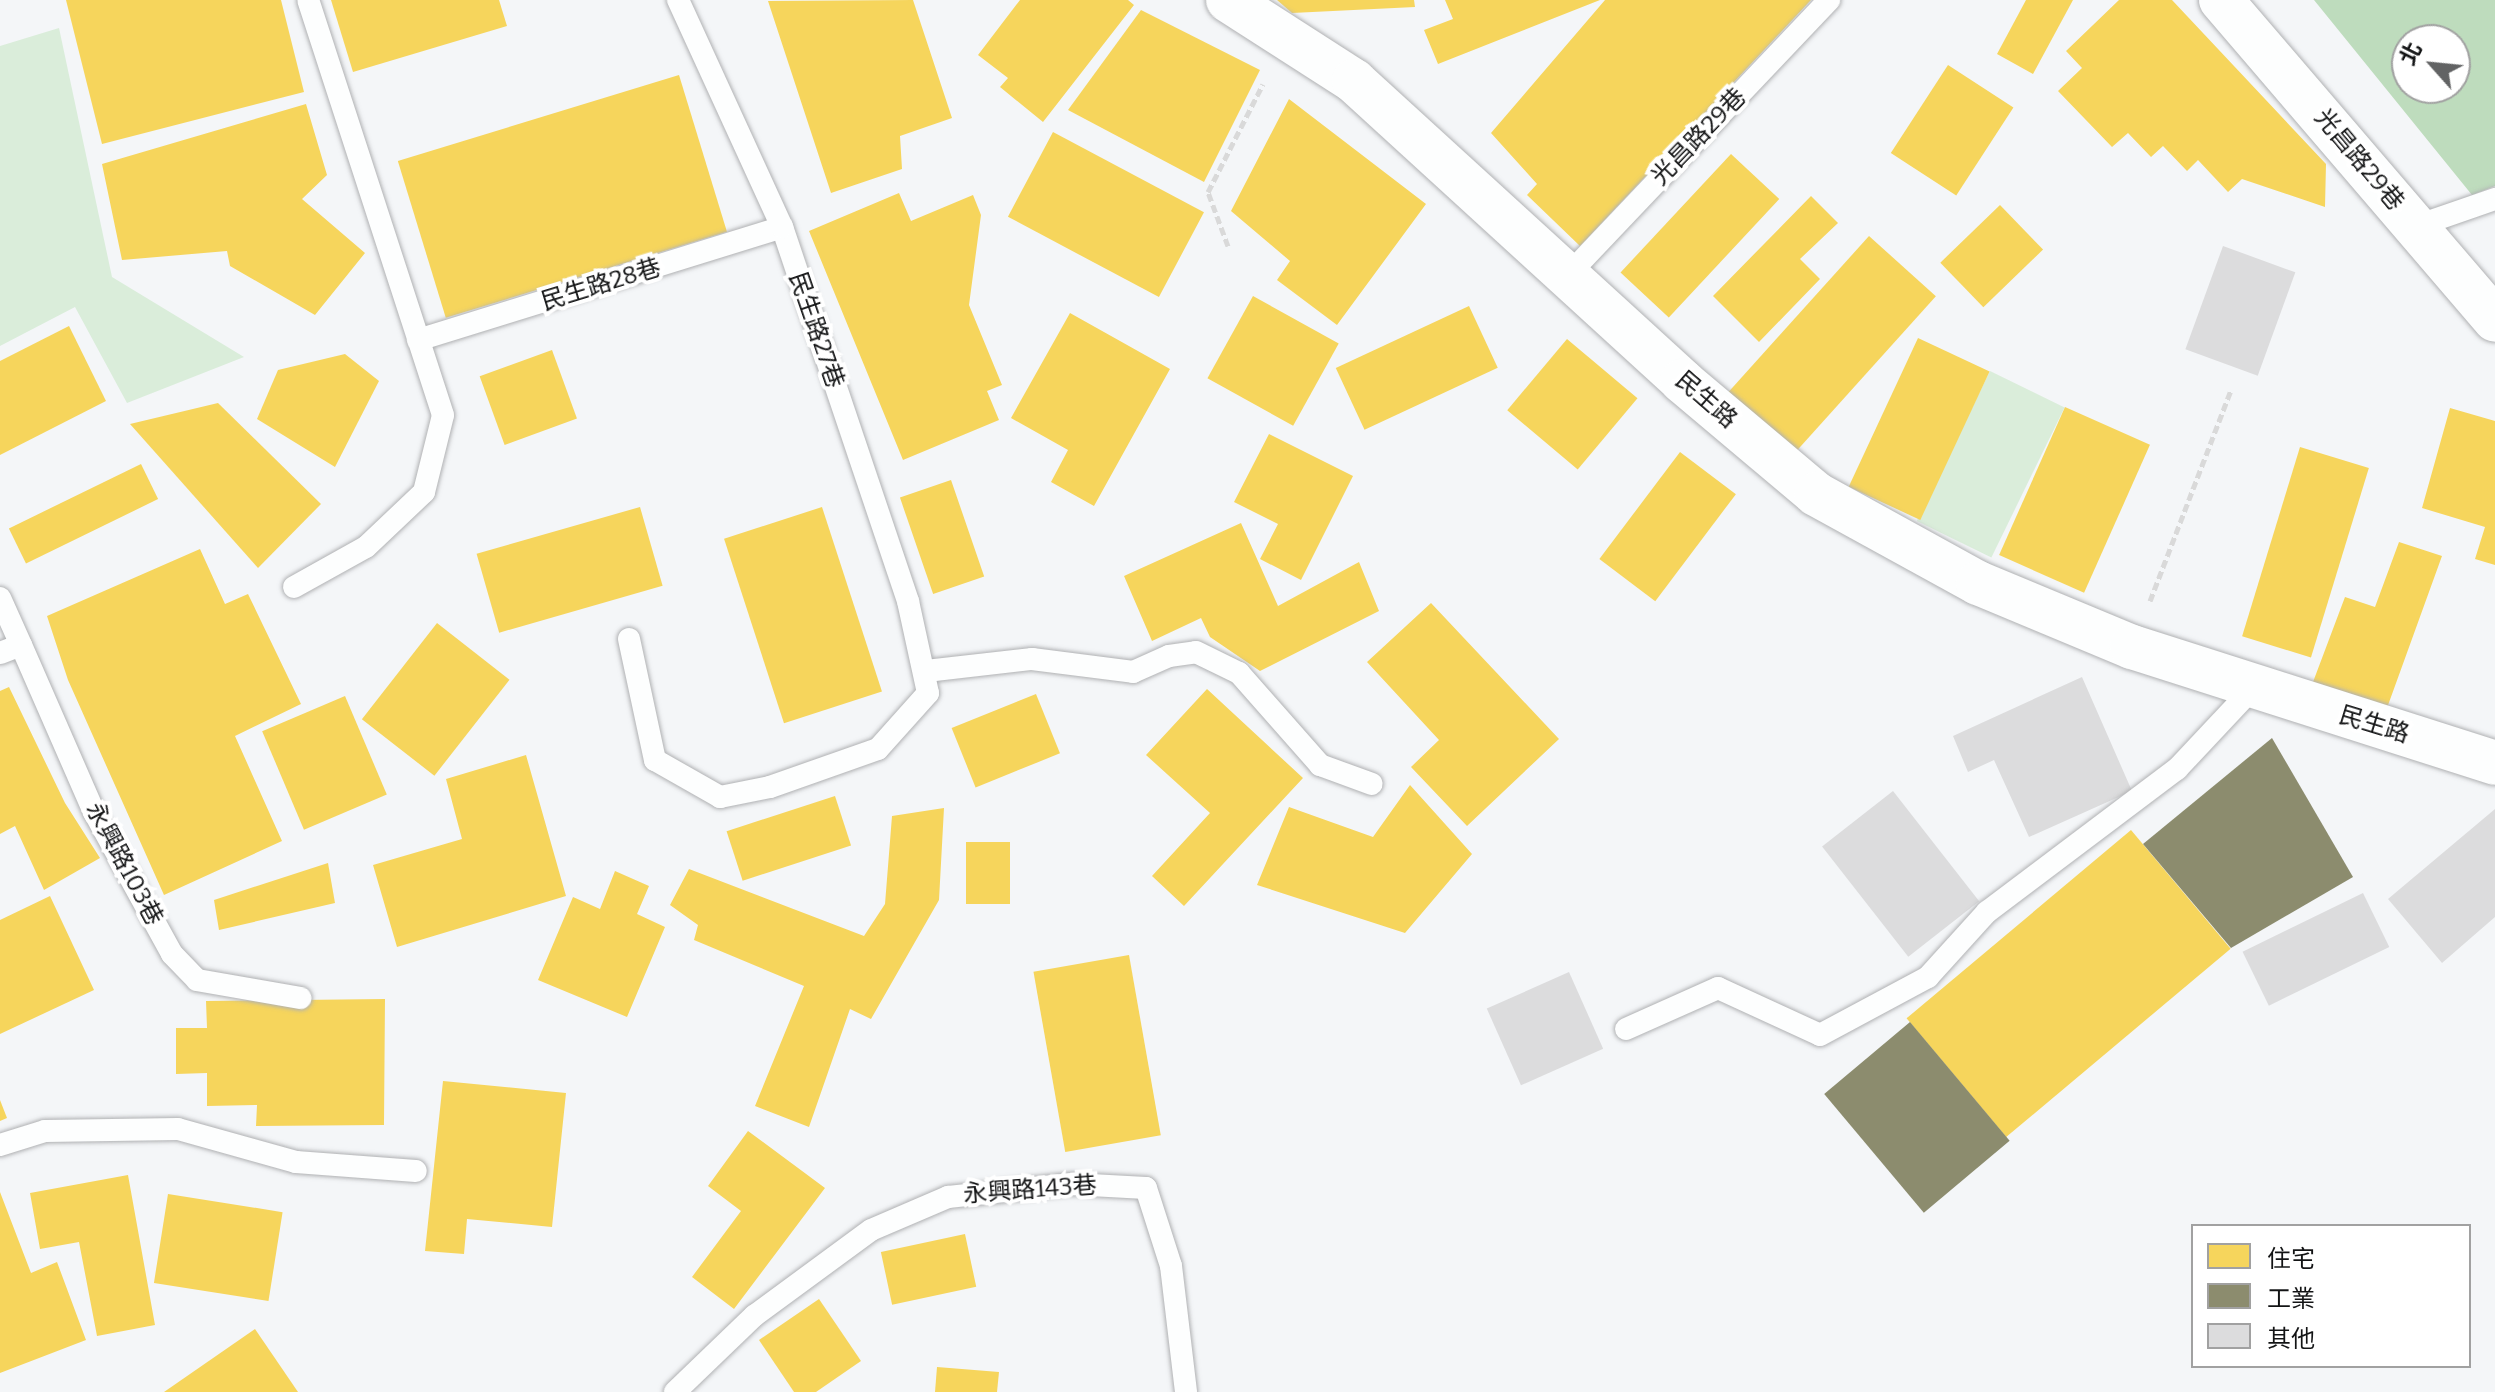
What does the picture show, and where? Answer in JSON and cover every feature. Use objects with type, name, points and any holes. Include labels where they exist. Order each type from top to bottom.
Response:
[{"type":"street","name":"民生路","points":[[1228,0],[1354,81],[1569,274],[1682,381],[1816,494],[1978,583],[2132,647],[2495,763]]},
{"type":"street","name":"光昌路29巷","points":[[2221,0],[2495,320]]},
{"type":"lane","points":[[294,587],[366,547],[424,492],[443,415],[308,0]]},
{"type":"lane","name":"民生路27巷","points":[[678,0],[782,227],[908,601],[926,671]]},
{"type":"lane","name":"光昌路29巷","points":[[1569,274],[1829,0]]},
{"type":"lane","points":[[2414,227],[2495,199]]},
{"type":"lane","name":"民生路28巷","points":[[418,340],[782,227]]},
{"type":"lane","name":"永興路103巷","points":[[0,598],[10,649],[172,954],[197,980],[300,998]]},
{"type":"lane","points":[[629,639],[655,760],[720,797],[770,787],[878,749],[928,693],[926,671],[1032,659],[1133,672],[1169,656],[1196,652],[1239,673],[1320,765],[1372,784]]},
{"type":"lane","points":[[1626,1029],[1718,988],[1820,1035],[1928,977],[1987,912],[2177,769],[2254,687]]},
{"type":"lane","points":[[0,1145],[45,1131],[178,1129],[296,1162],[416,1171]]},
{"type":"lane","name":"永興路143巷","points":[[675,1392],[754,1316],[871,1230],[948,1197],[1072,1184],[1146,1188],[1171,1266],[1186,1392]]},
{"type":"path","points":[[1228,246],[1208,192],[1288,37]]},
{"type":"path","points":[[2132,647],[2231,390]]},
{"type":"green space","points":[[2314,0],[2495,0],[2495,186],[2472,195],[2398,104],[2471,104],[2471,24],[2391,24],[2391,95]]},
{"type":"green space","points":[[59,28],[112,277],[244,357],[127,403],[75,307],[0,346],[0,46]]},
{"type":"green space","points":[[1990,371],[2065,407],[1991,557],[1917,521]]},
{"type":"building: 住宅","points":[[66,0],[281,0],[304,92],[102,144]]},
{"type":"building: 住宅","points":[[331,0],[499,0],[507,26],[353,72]]},
{"type":"building: 住宅","points":[[913,0],[952,118],[900,136],[902,169],[831,193],[768,1]]},
{"type":"building: 住宅","points":[[1020,0],[1128,0],[1134,5],[1043,122],[1000,87],[1008,78],[978,55]]},
{"type":"building: 住宅","points":[[1277,0],[1414,0],[1415,7],[1292,13]]},
{"type":"building: 住宅","points":[[1445,0],[1600,0],[1438,64],[1424,30],[1453,19]]},
{"type":"building: 住宅","points":[[1605,0],[1811,0],[1580,246],[1527,195],[1537,184],[1491,133]]},
{"type":"building: 住宅","points":[[2026,0],[2073,0],[2033,74],[1997,54]]},
{"type":"building: 住宅","points":[[2119,0],[2172,0],[2326,164],[2325,207],[2242,179],[2228,192],[2198,160],[2187,171],[2163,146],[2151,157],[2128,133],[2112,147],[2058,91],[2082,68],[2066,51]]},
{"type":"building: 住宅","points":[[1141,10],[1260,70],[1204,182],[1068,110]]},
{"type":"building: 住宅","points":[[1948,65],[2013,107],[1956,196],[1891,153]]},
{"type":"building: 住宅","points":[[679,75],[727,232],[446,318],[398,161]]},
{"type":"building: 住宅","points":[[1289,99],[1426,204],[1337,325],[1277,280],[1290,261],[1231,211]]},
{"type":"building: 住宅","points":[[306,104],[327,175],[302,199],[365,253],[315,315],[230,266],[227,251],[122,260],[102,164]]},
{"type":"building: 住宅","points":[[1053,132],[1204,212],[1159,297],[1008,217]]},
{"type":"building: 住宅","points":[[1731,154],[1779,199],[1669,317],[1621,272]]},
{"type":"building: 住宅","points":[[899,193],[911,221],[973,195],[981,215],[969,305],[1002,385],[987,391],[999,420],[903,460],[809,231]]},
{"type":"building: 住宅","points":[[1811,196],[1838,223],[1800,259],[1820,279],[1759,342],[1713,296]]},
{"type":"building: 住宅","points":[[2000,205],[2043,250],[1983,307],[1940,263]]},
{"type":"building: 住宅","points":[[1869,236],[1936,296],[1792,456],[1725,396]]},
{"type":"building: 住宅","points":[[1253,296],[1339,344],[1293,426],[1207,378]]},
{"type":"building: 住宅","points":[[1469,306],[1498,368],[1365,430],[1336,368]]},
{"type":"building: 住宅","points":[[1070,313],[1170,369],[1094,506],[1051,482],[1068,450],[1011,418]]},
{"type":"building: 住宅","points":[[69,326],[106,401],[0,455],[0,361]]},
{"type":"building: 住宅","points":[[1918,338],[1990,371],[1920,520],[1849,487]]},
{"type":"building: 住宅","points":[[1567,339],[1637,398],[1578,469],[1507,410]]},
{"type":"building: 住宅","points":[[552,350],[577,419],[505,445],[480,376]]},
{"type":"building: 住宅","points":[[345,354],[379,381],[335,467],[257,419],[278,370]]},
{"type":"building: 住宅","points":[[218,403],[321,504],[258,568],[130,424]]},
{"type":"building: 住宅","points":[[2065,407],[2150,445],[2084,593],[1999,555]]},
{"type":"building: 住宅","points":[[2450,408],[2495,421],[2495,565],[2475,559],[2485,527],[2422,508]]},
{"type":"building: 住宅","points":[[1269,434],[1353,476],[1301,580],[1260,559],[1278,524],[1234,502]]},
{"type":"building: 住宅","points":[[2300,447],[2369,468],[2311,657],[2242,636]]},
{"type":"building: 住宅","points":[[1680,452],[1736,494],[1655,601],[1599,559]]},
{"type":"building: 住宅","points":[[141,464],[158,499],[26,563],[9,528]]},
{"type":"building: 住宅","points":[[951,480],[984,576],[933,594],[900,498]]},
{"type":"building: 住宅","points":[[640,507],[663,586],[499,633],[477,554]]},
{"type":"building: 住宅","points":[[822,507],[882,692],[784,723],[724,539]]},
{"type":"building: 住宅","points":[[1241,523],[1278,606],[1359,562],[1379,611],[1260,671],[1210,637],[1201,618],[1152,641],[1124,576]]},
{"type":"building: 住宅","points":[[2399,542],[2442,556],[2387,708],[2313,682],[2345,597],[2375,607]]},
{"type":"building: 住宅","points":[[200,549],[225,604],[248,594],[301,704],[235,736],[282,841],[164,895],[68,680],[47,616]]},
{"type":"building: 住宅","points":[[1431,603],[1559,739],[1467,826],[1411,767],[1439,740],[1367,662]]},
{"type":"building: 住宅","points":[[437,623],[509,680],[434,776],[362,719]]},
{"type":"building: 住宅","points":[[9,687],[65,803],[100,858],[44,890],[15,826],[0,834],[0,691]]},
{"type":"building: 住宅","points":[[1207,689],[1303,778],[1184,906],[1152,876],[1210,813],[1146,755]]},
{"type":"building: 住宅","points":[[1036,694],[1060,753],[976,787],[952,728]]},
{"type":"building: 住宅","points":[[345,696],[387,794],[304,830],[262,731]]},
{"type":"building: 住宅","points":[[526,755],[566,896],[397,947],[373,865],[462,839],[446,779]]},
{"type":"building: 住宅","points":[[1410,785],[1472,854],[1405,933],[1257,885],[1289,807],[1373,837]]},
{"type":"building: 住宅","points":[[835,796],[851,845],[743,881],[727,831]]},
{"type":"building: 住宅","points":[[944,808],[939,900],[871,1019],[850,1009],[809,1127],[755,1106],[804,986],[694,940],[698,925],[670,905],[689,869],[864,936],[885,904],[892,816]]},
{"type":"building: 住宅","points":[[2131,830],[2231,949],[2006,1137],[1907,1018]]},
{"type":"building: 住宅","points":[[966,842],[1010,842],[1010,904],[966,904]]},
{"type":"building: 住宅","points":[[328,863],[335,903],[219,930],[214,900]]},
{"type":"building: 住宅","points":[[615,871],[649,886],[637,914],[665,927],[627,1017],[538,980],[573,897],[600,909]]},
{"type":"building: 住宅","points":[[50,896],[94,990],[0,1034],[0,920]]},
{"type":"building: 住宅","points":[[1129,955],[1161,1135],[1065,1152],[1033,972]]},
{"type":"building: 住宅","points":[[385,999],[384,1125],[256,1126],[257,1105],[207,1106],[207,1073],[176,1074],[176,1028],[207,1028],[206,1001]]},
{"type":"building: 住宅","points":[[443,1081],[566,1093],[552,1227],[467,1219],[464,1254],[425,1251]]},
{"type":"building: 住宅","points":[[0,1100],[7,1118],[0,1121]]},
{"type":"building: 住宅","points":[[748,1131],[825,1188],[734,1309],[692,1277],[741,1211],[708,1186]]},
{"type":"building: 住宅","points":[[128,1175],[155,1325],[97,1336],[79,1242],[40,1249],[30,1193]]},
{"type":"building: 住宅","points":[[0,1192],[31,1273],[57,1262],[86,1340],[0,1373]]},
{"type":"building: 住宅","points":[[168,1194],[283,1212],[268,1301],[154,1283]]},
{"type":"building: 住宅","points":[[965,1234],[976,1287],[892,1305],[881,1252]]},
{"type":"building: 住宅","points":[[819,1299],[861,1361],[816,1392],[794,1392],[759,1340]]},
{"type":"building: 住宅","points":[[255,1329],[298,1392],[164,1392]]},
{"type":"building: 住宅","points":[[937,1367],[999,1372],[997,1392],[935,1392]]},
{"type":"building: 工業","points":[[2272,738],[2353,877],[2231,948],[2143,844]]},
{"type":"building: 工業","points":[[1910,1022],[2010,1141],[1924,1213],[1824,1094]]},
{"type":"building: 其他","points":[[2223,246],[2295,272],[2258,376],[2185,349]]},
{"type":"building: 其他","points":[[2082,677],[2132,791],[2029,837],[1994,760],[1968,772],[1953,736]]},
{"type":"building: 其他","points":[[1893,791],[1979,901],[1908,957],[1822,846]]},
{"type":"building: 其他","points":[[2495,809],[2495,917],[2442,963],[2388,899]]},
{"type":"building: 其他","points":[[2363,893],[2389,947],[2269,1006],[2243,952]]},
{"type":"building: 其他","points":[[1569,972],[1603,1049],[1521,1085],[1487,1009]]}]
